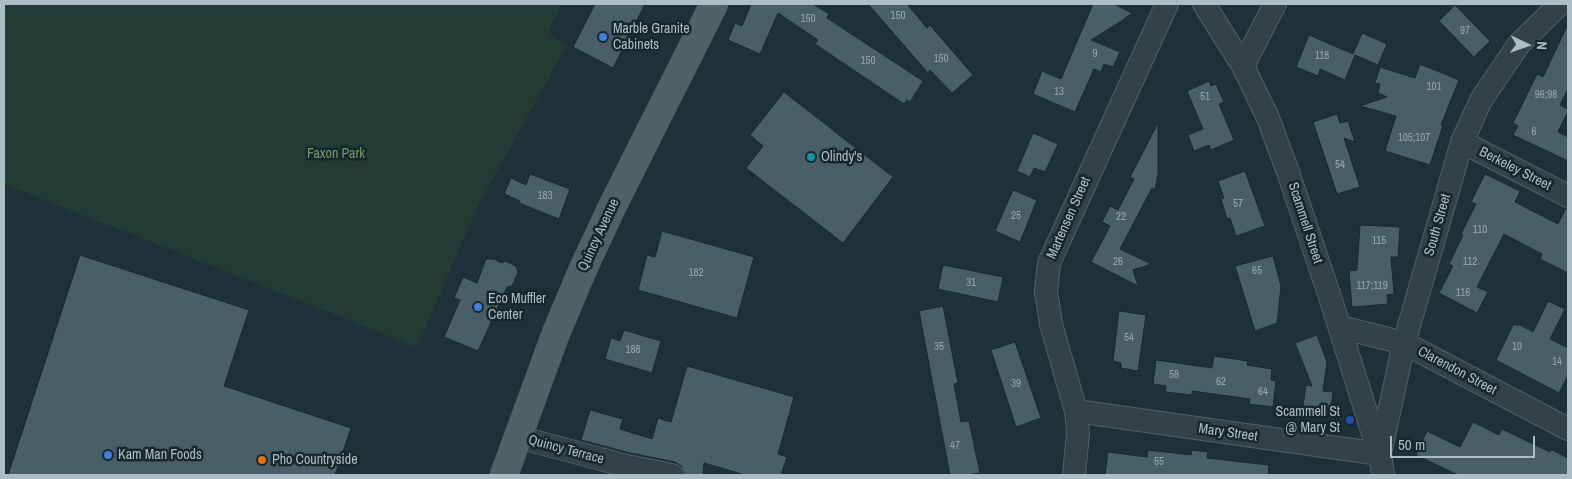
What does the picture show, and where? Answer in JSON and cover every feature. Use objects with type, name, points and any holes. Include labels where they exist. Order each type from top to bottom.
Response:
[{"type":"main road","name":"Quincy Avenue","points":[[504,475],[556,333],[583,269],[612,206],[714,4]]},
{"type":"street","name":"Martensen Street","points":[[1074,475],[1078,433],[1076,411],[1051,324],[1046,291],[1049,263],[1167,4]]},
{"type":"street","name":"Scammell Street","points":[[1204,4],[1243,66],[1268,118],[1340,327],[1382,465]]},
{"type":"street","points":[[1243,66],[1275,4]]},
{"type":"street","name":"South Street","points":[[1382,465],[1404,343],[1462,142],[1481,100],[1519,44],[1560,4]]},
{"type":"street","name":"Berkeley Street","points":[[1462,142],[1568,196]]},
{"type":"street","name":"Clarendon Street","points":[[1340,327],[1404,343],[1568,429]]},
{"type":"street","name":"Mary Street","points":[[1076,411],[1382,465]]},
{"type":"street","name":"Quincy Terrace","points":[[518,436],[627,466],[672,475]]},
{"type":"green space","name":"Faxon Park","points":[[4,4],[562,4],[548,32],[567,45],[479,204],[417,347],[4,184]]},
{"type":"building","name":"Marble Granite Cabinets","points":[[595,4],[645,4],[613,68],[573,47]]},
{"type":"building","points":[[751,4],[813,4],[829,14],[827,18],[923,81],[910,102],[907,100],[904,104],[815,44],[818,40],[778,13],[760,54],[728,40],[735,23],[742,26]]},
{"type":"building","points":[[868,4],[907,4],[927,28],[930,25],[973,75],[952,93],[930,70],[928,73]]},
{"type":"building","points":[[1093,4],[1114,4],[1132,13],[1091,40],[1120,52],[1113,67],[1104,64],[1101,72],[1094,69],[1075,112],[1033,94],[1042,71],[1061,79]]},
{"type":"building","points":[[1455,5],[1490,41],[1474,57],[1439,21]]},
{"type":"building","points":[[1568,24],[1568,89],[1560,105],[1568,109],[1568,111],[1558,132],[1568,137],[1568,161],[1513,135],[1518,126],[1513,123],[1537,74],[1543,77]]},
{"type":"building","points":[[1362,33],[1387,44],[1378,65],[1355,55],[1345,80],[1320,69],[1318,76],[1296,67],[1309,35],[1353,54]]},
{"type":"building","points":[[1420,64],[1459,80],[1441,125],[1443,125],[1430,165],[1385,151],[1396,116],[1360,106],[1387,97],[1378,93],[1380,84],[1375,83],[1380,67],[1415,78]]},
{"type":"building","points":[[1209,81],[1211,86],[1216,84],[1224,102],[1219,104],[1234,140],[1211,150],[1209,145],[1194,151],[1188,135],[1203,129],[1187,91]]},
{"type":"building","name":"Olindy's","points":[[784,92],[893,177],[843,243],[746,168],[763,146],[750,135]]},
{"type":"building","points":[[1337,114],[1340,123],[1348,121],[1355,142],[1344,138],[1360,187],[1337,194],[1313,122]]},
{"type":"building","points":[[1158,123],[1158,173],[1155,190],[1152,188],[1120,249],[1151,264],[1133,270],[1138,286],[1091,262],[1110,226],[1102,222],[1110,206],[1118,210],[1134,179],[1130,177]]},
{"type":"building","points":[[1033,133],[1058,144],[1045,172],[1034,168],[1030,177],[1017,171]]},
{"type":"building","points":[[1245,171],[1265,226],[1236,236],[1230,218],[1227,219],[1221,199],[1224,198],[1218,181]]},
{"type":"building","points":[[530,174],[570,189],[559,219],[519,203],[520,201],[504,194],[511,178],[526,185]]},
{"type":"building","points":[[1485,174],[1520,191],[1515,202],[1558,224],[1566,208],[1568,209],[1568,273],[1540,259],[1542,254],[1504,234],[1477,287],[1488,292],[1477,313],[1439,293],[1453,266],[1449,264],[1476,204],[1471,202]]},
{"type":"building","points":[[1013,190],[1037,200],[1020,242],[995,231]]},
{"type":"building","points":[[1360,225],[1400,227],[1398,257],[1391,257],[1394,294],[1387,295],[1388,304],[1352,307],[1349,271],[1357,270]]},
{"type":"building","points":[[662,231],[754,257],[737,318],[638,290],[647,255],[655,257]]},
{"type":"building","points":[[80,255],[249,310],[224,386],[351,428],[335,475],[8,475]]},
{"type":"building","points":[[1273,256],[1281,286],[1277,323],[1255,331],[1235,266]]},
{"type":"building","name":"Eco Muffler Center","points":[[486,259],[494,259],[502,263],[505,261],[516,266],[518,272],[512,286],[507,287],[478,351],[444,337],[460,300],[454,298],[463,277],[477,283]]},
{"type":"building","points":[[943,265],[1003,277],[998,302],[938,289]]},
{"type":"building","points":[[1548,301],[1565,309],[1550,339],[1568,348],[1568,375],[1559,393],[1496,360],[1513,325],[1520,325],[1533,332]]},
{"type":"building","points":[[943,306],[958,383],[954,384],[961,422],[969,421],[980,473],[950,475],[919,311]]},
{"type":"building","points":[[1119,311],[1146,315],[1138,371],[1121,368],[1121,363],[1113,361]]},
{"type":"building","points":[[624,330],[661,341],[652,373],[605,359],[611,338],[620,341]]},
{"type":"building","points":[[1317,335],[1327,362],[1323,391],[1333,392],[1330,415],[1302,412],[1306,385],[1312,386],[1295,343]]},
{"type":"building","points":[[1015,342],[1041,418],[1016,427],[991,350]]},
{"type":"building","points":[[1214,356],[1248,361],[1247,365],[1272,369],[1271,380],[1276,381],[1273,407],[1249,404],[1250,399],[1192,391],[1192,395],[1165,392],[1166,386],[1153,384],[1156,360],[1212,368]]},
{"type":"building","points":[[687,366],[794,397],[778,454],[787,457],[781,475],[745,475],[704,463],[703,475],[685,475],[681,466],[675,462],[581,440],[590,410],[623,419],[620,429],[652,439],[658,418],[671,422]]},
{"type":"building","points":[[1473,422],[1499,435],[1502,429],[1550,452],[1552,450],[1568,458],[1568,475],[1458,475],[1416,455],[1427,431],[1460,447]]},
{"type":"building","points":[[1148,450],[1191,455],[1192,450],[1208,452],[1207,458],[1269,465],[1268,475],[1105,475],[1108,452],[1147,457]]},
{"type":"place","name":"Marble Granite Cabinets","points":[[603,37]]},
{"type":"place","name":"Olindy's","points":[[811,157]]},
{"type":"place","name":"Eco Muffler Center","points":[[478,307]]},
{"type":"place","name":"Scammell St @ Mary St","points":[[1350,420]]},
{"type":"place","name":"Kam Man Foods","points":[[108,455]]},
{"type":"place","name":"Pho Countryside","points":[[262,460]]}]
